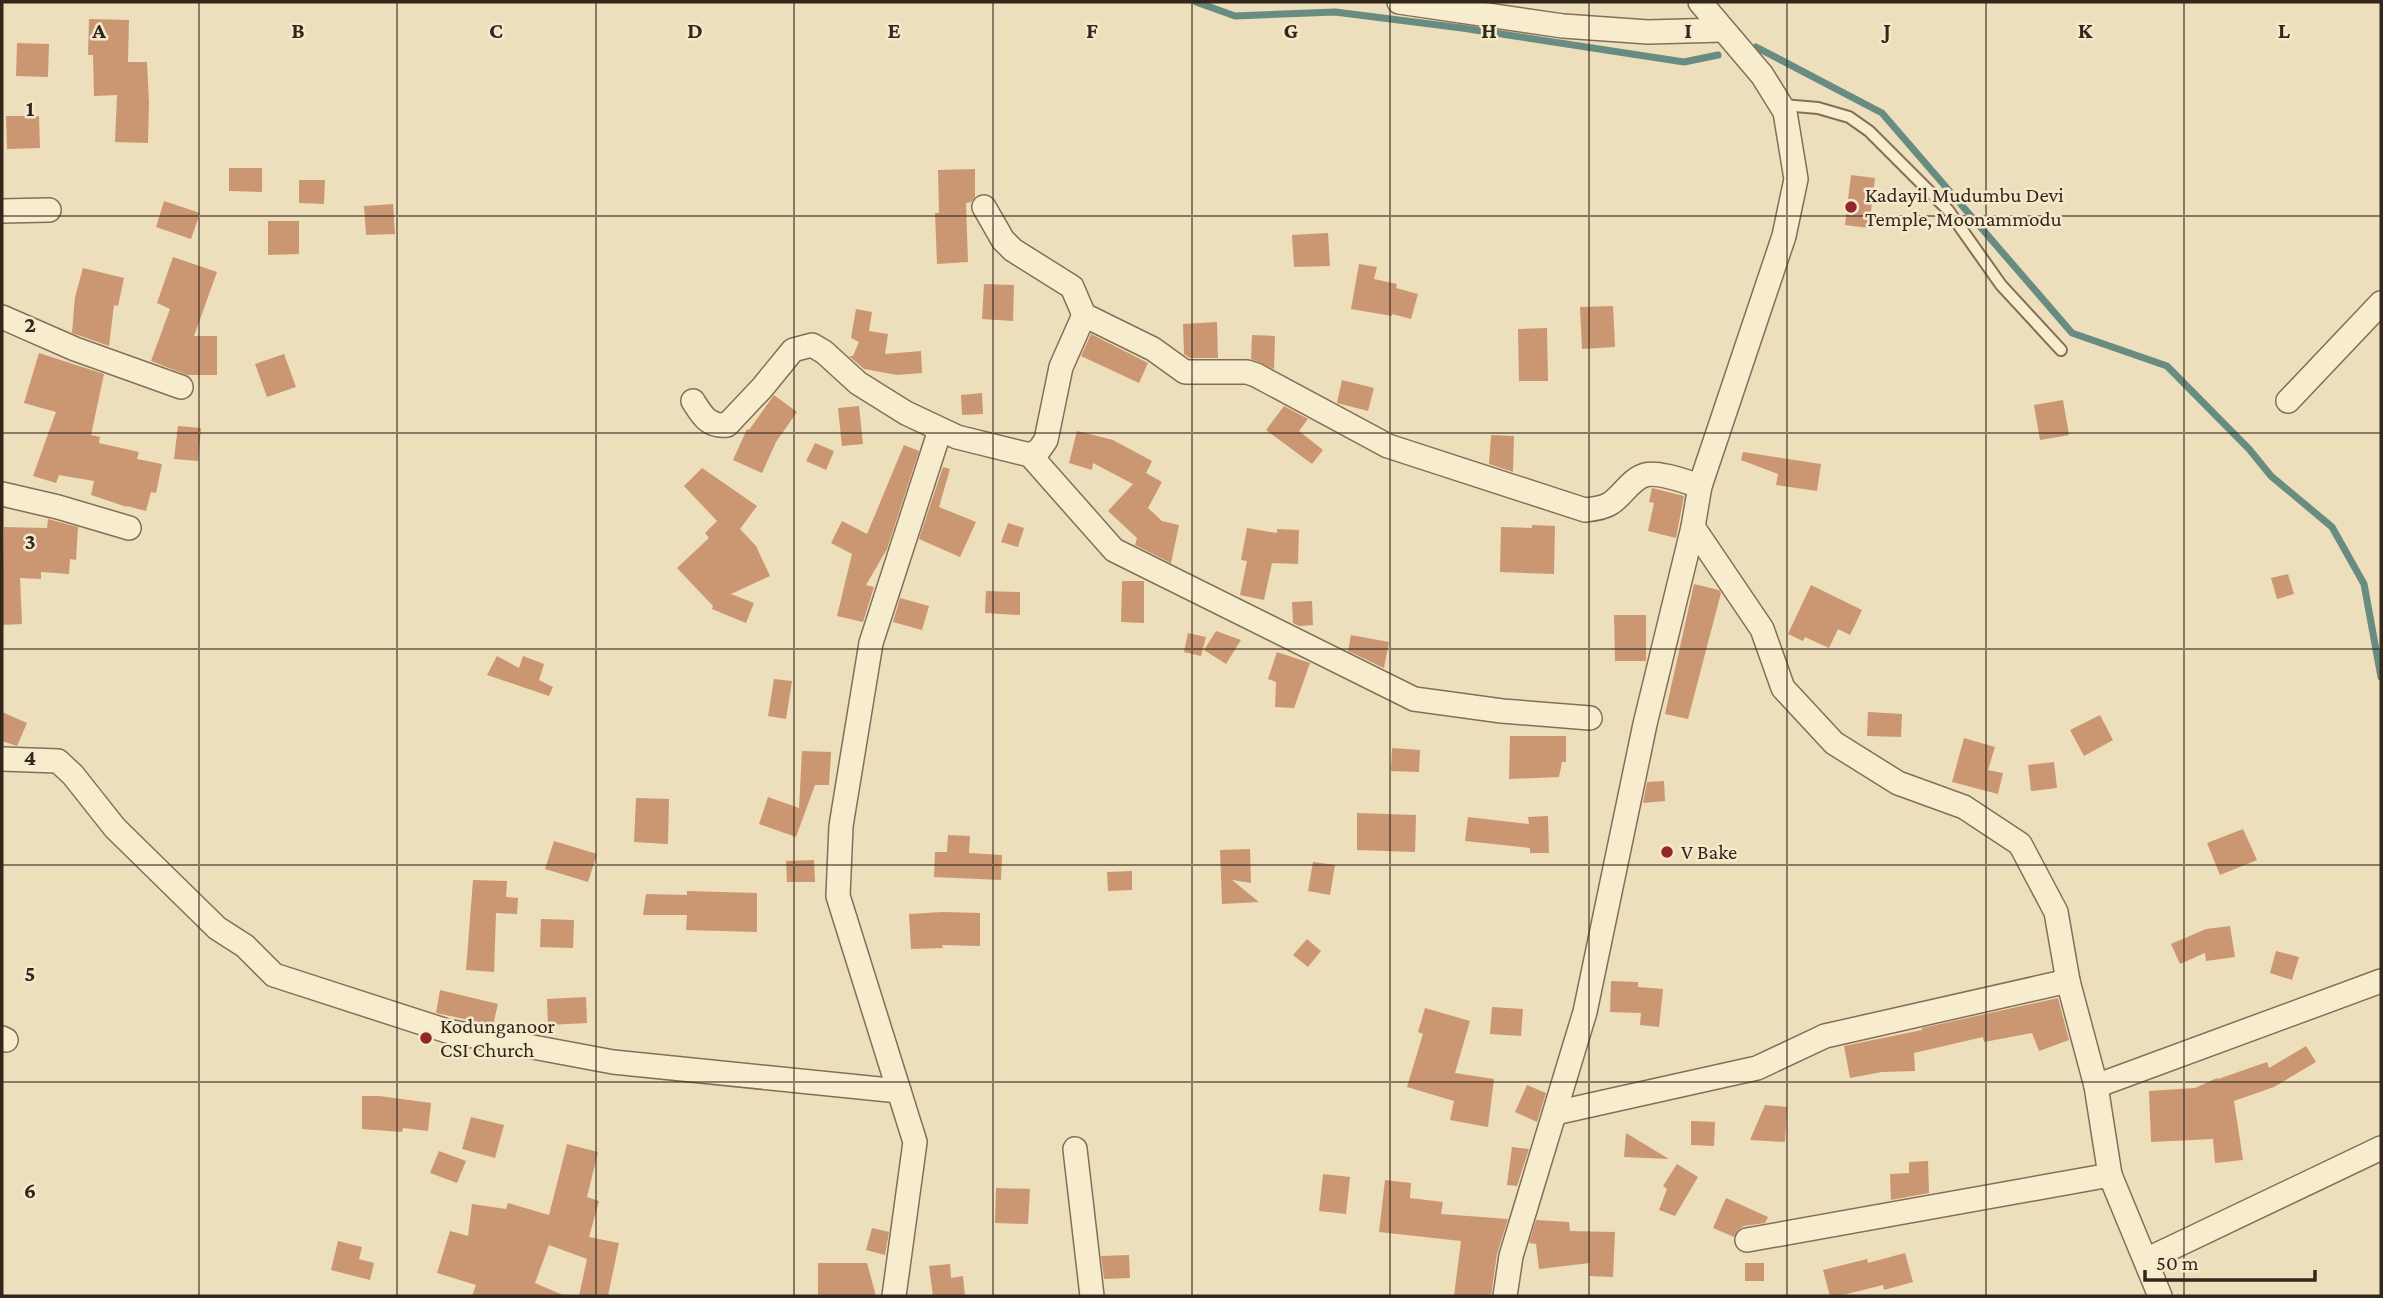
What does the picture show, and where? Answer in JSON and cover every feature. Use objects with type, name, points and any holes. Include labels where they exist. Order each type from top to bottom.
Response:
[{"type":"street","points":[[1399,2],[1563,26],[1647,32],[1723,30]]},
{"type":"street","points":[[1505,1296],[1511,1256],[1585,1012],[1645,724],[1693,527],[1700,486],[1784,236],[1796,179],[1785,112],[1762,75],[1700,2]]},
{"type":"street","points":[[984,207],[1003,240],[1013,250],[1072,287],[1084,315],[1153,349],[1185,372],[1247,372],[1256,375],[1388,446],[1585,510],[1599,509],[1611,503],[1646,474],[1700,486]]},
{"type":"street","points":[[2,211],[49,210]]},
{"type":"street","points":[[2288,401],[2381,303]]},
{"type":"street","points":[[1030,455],[1039,450],[1046,440],[1061,367],[1084,315]]},
{"type":"street","points":[[2,317],[75,349],[181,387]]},
{"type":"street","points":[[692,401],[706,420],[717,426],[727,425],[793,350],[812,345],[824,352],[858,383],[906,413],[957,438],[1030,455],[1114,550],[1414,699],[1502,711],[1590,718]]},
{"type":"street","points":[[894,1296],[915,1142],[838,896],[841,826],[871,643],[940,430]]},
{"type":"street","points":[[2,494],[129,528]]},
{"type":"street","points":[[1693,527],[1762,629],[1783,688],[1834,743],[1898,783],[1964,807],[2020,844],[2056,912],[2068,981],[2096,1086],[2110,1175],[2160,1296]]},
{"type":"street","points":[[2,759],[58,761],[73,775],[115,828],[218,928],[245,946],[274,975],[460,1034],[613,1062],[899,1091]]},
{"type":"street","points":[[1555,1113],[1757,1068],[1825,1036],[2068,981]]},
{"type":"street","points":[[2096,1086],[2381,981]]},
{"type":"street","points":[[2146,1260],[2381,1148]]},
{"type":"street","points":[[1075,1149],[1092,1296]]},
{"type":"street","points":[[1747,1240],[2110,1175]]},
{"type":"lane","points":[[1780,104],[1818,108],[1849,117],[1869,131],[1948,210],[2001,285],[2061,350]]},
{"type":"building","points":[[89,19],[129,20],[128,62],[147,62],[148,143],[115,142],[117,95],[94,96],[93,55],[88,55]]},
{"type":"building","points":[[17,43],[49,44],[48,77],[16,76]]},
{"type":"building","points":[[6,116],[39,116],[40,148],[7,149]]},
{"type":"building","points":[[229,168],[262,168],[262,192],[229,191]]},
{"type":"building","points":[[975,169],[975,197],[966,203],[968,262],[937,264],[935,213],[939,213],[938,170]]},
{"type":"building","points":[[1851,175],[1875,178],[1869,228],[1845,225]]},
{"type":"building","points":[[299,180],[325,180],[324,204],[299,203]]},
{"type":"building","points":[[164,201],[200,213],[191,239],[156,227]]},
{"type":"building","points":[[393,204],[395,234],[366,235],[364,206]]},
{"type":"building","points":[[268,221],[299,221],[299,254],[268,255]]},
{"type":"building","points":[[1328,233],[1330,266],[1294,267],[1292,235]]},
{"type":"building","points":[[173,257],[217,272],[194,336],[217,336],[217,375],[187,375],[151,361],[170,309],[157,303]]},
{"type":"building","points":[[1359,264],[1377,267],[1374,279],[1397,284],[1396,288],[1418,294],[1411,319],[1351,309]]},
{"type":"building","points":[[83,268],[124,278],[118,306],[114,305],[109,346],[72,333],[75,297]]},
{"type":"building","points":[[984,284],[1014,285],[1013,321],[982,319]]},
{"type":"building","points":[[1613,306],[1615,347],[1582,349],[1580,307]]},
{"type":"building","points":[[856,309],[872,312],[869,331],[888,334],[885,354],[921,351],[922,373],[897,375],[864,369],[849,356],[853,356],[859,342],[851,338]]},
{"type":"building","points":[[1217,322],[1218,358],[1190,358],[1184,354],[1183,324]]},
{"type":"building","points":[[1547,328],[1548,381],[1519,381],[1518,329]]},
{"type":"building","points":[[1091,334],[1148,363],[1139,383],[1081,356]]},
{"type":"building","points":[[1252,335],[1275,336],[1274,369],[1251,359]]},
{"type":"building","points":[[39,353],[104,374],[91,435],[100,437],[99,443],[139,452],[137,459],[162,464],[156,493],[151,492],[146,511],[91,495],[94,481],[59,475],[56,483],[33,476],[56,412],[24,403]]},
{"type":"building","points":[[284,354],[296,387],[267,397],[255,364]]},
{"type":"building","points":[[1342,380],[1374,388],[1368,411],[1337,403]]},
{"type":"building","points":[[982,393],[983,414],[962,415],[961,395]]},
{"type":"building","points":[[774,395],[797,412],[776,442],[762,473],[733,460],[747,429],[749,430]]},
{"type":"building","points":[[2063,400],[2069,435],[2040,440],[2034,405]]},
{"type":"building","points":[[859,406],[863,444],[842,446],[838,408]]},
{"type":"building","points":[[1284,406],[1308,419],[1299,431],[1323,450],[1312,464],[1266,430]]},
{"type":"building","points":[[178,426],[201,428],[198,461],[174,459]]},
{"type":"building","points":[[1077,431],[1113,440],[1152,461],[1146,473],[1162,482],[1148,508],[1162,521],[1179,525],[1171,563],[1135,545],[1137,538],[1108,511],[1133,484],[1093,463],[1092,470],[1069,463]]},
{"type":"building","points":[[1491,435],[1514,436],[1513,472],[1489,464]]},
{"type":"building","points":[[815,443],[834,451],[826,470],[806,461]]},
{"type":"building","points":[[904,445],[919,451],[887,549],[866,585],[874,587],[863,622],[837,616],[852,554],[831,543],[842,521],[867,534]]},
{"type":"building","points":[[1743,452],[1821,464],[1817,491],[1776,485],[1778,474],[1741,460]]},
{"type":"building","points":[[943,467],[950,469],[939,507],[976,522],[960,557],[919,539]]},
{"type":"building","points":[[702,468],[757,506],[740,529],[756,546],[770,576],[731,594],[754,603],[746,623],[712,609],[713,606],[677,568],[709,538],[705,533],[717,521],[684,486]]},
{"type":"building","points":[[1652,488],[1684,496],[1676,538],[1648,531],[1654,503],[1649,502]]},
{"type":"building","points":[[48,519],[78,527],[76,560],[70,559],[69,574],[41,572],[41,579],[20,578],[22,624],[2,625],[4,527],[47,528]]},
{"type":"building","points":[[1008,523],[1024,528],[1018,547],[1001,542]]},
{"type":"building","points":[[1532,525],[1555,526],[1554,574],[1500,572],[1501,527],[1532,528]]},
{"type":"building","points":[[1247,528],[1277,533],[1277,529],[1299,530],[1298,564],[1272,563],[1264,600],[1240,595],[1247,561],[1241,560]]},
{"type":"building","points":[[2288,574],[2294,594],[2277,599],[2271,578]]},
{"type":"building","points":[[1122,581],[1144,581],[1144,623],[1121,622]]},
{"type":"building","points":[[1694,584],[1719,590],[1721,593],[1688,719],[1665,714]]},
{"type":"building","points":[[1811,585],[1862,610],[1850,635],[1838,629],[1829,648],[1805,637],[1803,641],[1788,634]]},
{"type":"building","points":[[986,591],[1020,592],[1020,615],[985,613]]},
{"type":"building","points":[[900,598],[929,606],[922,630],[893,622]]},
{"type":"building","points":[[1312,601],[1313,625],[1299,626],[1293,623],[1292,602]]},
{"type":"building","points":[[1614,615],[1646,615],[1646,661],[1615,661]]},
{"type":"building","points":[[1216,631],[1241,640],[1226,664],[1204,650]]},
{"type":"building","points":[[1188,633],[1206,637],[1201,656],[1184,652]]},
{"type":"building","points":[[1351,635],[1389,642],[1384,668],[1348,651]]},
{"type":"building","points":[[1277,652],[1310,663],[1294,708],[1275,707],[1276,682],[1268,679]]},
{"type":"building","points":[[497,656],[519,668],[523,656],[544,664],[539,680],[553,687],[549,696],[487,675]]},
{"type":"building","points":[[774,679],[792,681],[786,719],[768,716]]},
{"type":"building","points":[[2,712],[27,723],[17,746],[2,741]]},
{"type":"building","points":[[1868,712],[1902,714],[1901,737],[1867,736]]},
{"type":"building","points":[[2100,715],[2113,740],[2084,756],[2070,730]]},
{"type":"building","points":[[1510,736],[1566,736],[1566,762],[1562,762],[1559,777],[1509,779]]},
{"type":"building","points":[[1964,738],[1995,747],[1988,770],[2003,773],[1998,794],[1952,782]]},
{"type":"building","points":[[1392,748],[1420,750],[1419,772],[1391,771]]},
{"type":"building","points":[[802,751],[831,752],[829,785],[815,785],[796,837],[759,824],[768,797],[799,808]]},
{"type":"building","points":[[2054,762],[2057,788],[2031,791],[2028,765]]},
{"type":"building","points":[[1664,781],[1665,801],[1643,803],[1647,782]]},
{"type":"building","points":[[636,798],[669,799],[668,844],[634,842]]},
{"type":"building","points":[[1357,813],[1416,815],[1415,852],[1357,850]]},
{"type":"building","points":[[1548,816],[1549,853],[1530,853],[1530,848],[1465,841],[1468,817],[1529,824],[1528,817]]},
{"type":"building","points":[[2243,829],[2257,860],[2220,875],[2207,843]]},
{"type":"building","points":[[948,835],[970,836],[969,853],[1002,855],[1001,880],[934,877],[935,852],[947,852]]},
{"type":"building","points":[[554,841],[597,854],[588,882],[545,869]]},
{"type":"building","points":[[1250,849],[1251,883],[1232,880],[1259,902],[1222,904],[1220,850]]},
{"type":"building","points":[[814,860],[815,882],[787,882],[786,861]]},
{"type":"building","points":[[1313,862],[1335,865],[1330,895],[1308,891]]},
{"type":"building","points":[[1132,871],[1132,890],[1108,891],[1107,872]]},
{"type":"building","points":[[473,880],[507,881],[506,897],[518,898],[517,914],[496,913],[494,972],[466,970]]},
{"type":"building","points":[[687,891],[757,893],[757,932],[686,930],[687,915],[643,915],[646,894],[687,895]]},
{"type":"building","points":[[980,913],[980,946],[942,945],[943,948],[911,949],[909,914]]},
{"type":"building","points":[[541,919],[574,920],[573,948],[540,947]]},
{"type":"building","points":[[2230,926],[2235,957],[2206,961],[2205,953],[2180,964],[2171,944],[2206,929]]},
{"type":"building","points":[[1307,939],[1321,951],[1308,967],[1293,955]]},
{"type":"building","points":[[2276,951],[2299,957],[2292,980],[2270,973]]},
{"type":"building","points":[[1611,981],[1638,982],[1638,987],[1663,989],[1659,1027],[1640,1025],[1641,1013],[1610,1012]]},
{"type":"building","points":[[440,990],[498,1004],[493,1025],[436,1013]]},
{"type":"building","points":[[586,997],[587,1023],[548,1025],[547,999]]},
{"type":"building","points":[[2058,998],[2069,1040],[2039,1051],[2032,1033],[1984,1042],[1983,1037],[1914,1053],[1915,1071],[1882,1072],[1850,1078],[1844,1046]]},
{"type":"building","points":[[1492,1007],[1523,1009],[1521,1036],[1490,1034]]},
{"type":"building","points":[[1425,1008],[1470,1021],[1455,1073],[1494,1079],[1488,1127],[1450,1120],[1454,1101],[1407,1087],[1423,1034],[1418,1032]]},
{"type":"building","points":[[2306,1046],[2316,1062],[2274,1087],[2234,1101],[2243,1160],[2215,1163],[2213,1139],[2151,1142],[2149,1091],[2195,1088],[2267,1062],[2269,1068]]},
{"type":"building","points":[[1527,1085],[1546,1093],[1537,1122],[1515,1112]]},
{"type":"building","points":[[362,1096],[431,1103],[428,1131],[403,1128],[402,1132],[362,1129]]},
{"type":"building","points":[[1765,1105],[1787,1107],[1785,1142],[1750,1140]]},
{"type":"building","points":[[471,1117],[504,1125],[495,1158],[462,1149]]},
{"type":"building","points":[[1691,1121],[1715,1122],[1714,1146],[1691,1145]]},
{"type":"building","points":[[1626,1133],[1669,1159],[1624,1157]]},
{"type":"building","points":[[567,1144],[598,1152],[587,1197],[599,1201],[589,1237],[619,1243],[608,1296],[579,1296],[587,1259],[549,1245],[535,1283],[565,1296],[472,1296],[476,1285],[437,1273],[450,1231],[468,1236],[472,1204],[506,1209],[508,1203],[549,1215]]},
{"type":"building","points":[[1512,1147],[1529,1149],[1517,1186],[1507,1185]]},
{"type":"building","points":[[439,1151],[466,1161],[457,1183],[430,1173]]},
{"type":"building","points":[[1928,1161],[1929,1193],[1891,1200],[1890,1174],[1909,1173],[1909,1162]]},
{"type":"building","points":[[1677,1164],[1698,1177],[1675,1216],[1659,1210],[1667,1189],[1663,1186]]},
{"type":"building","points":[[1323,1174],[1350,1177],[1346,1214],[1319,1211]]},
{"type":"building","points":[[1385,1180],[1411,1183],[1410,1198],[1443,1202],[1441,1214],[1508,1219],[1497,1254],[1491,1296],[1454,1296],[1461,1241],[1379,1232]]},
{"type":"building","points":[[996,1188],[1030,1189],[1028,1224],[995,1223]]},
{"type":"building","points":[[1726,1198],[1768,1217],[1765,1223],[1744,1226],[1734,1237],[1713,1228]]},
{"type":"building","points":[[1536,1220],[1569,1222],[1570,1231],[1615,1232],[1613,1277],[1589,1276],[1590,1263],[1539,1269],[1536,1244],[1529,1243]]},
{"type":"building","points":[[872,1228],[889,1232],[885,1255],[866,1250]]},
{"type":"building","points":[[338,1241],[362,1247],[359,1259],[374,1263],[370,1280],[331,1270]]},
{"type":"building","points":[[1905,1253],[1913,1282],[1884,1290],[1883,1285],[1830,1296],[1823,1270],[1867,1259],[1868,1263]]},
{"type":"building","points":[[1129,1255],[1130,1278],[1104,1279],[1101,1256]]},
{"type":"building","points":[[818,1263],[867,1263],[876,1296],[818,1296]]},
{"type":"building","points":[[1745,1263],[1764,1263],[1764,1281],[1745,1281]]},
{"type":"building","points":[[950,1264],[951,1278],[963,1276],[965,1296],[933,1296],[929,1266]]},
{"type":"waterway","points":[[1196,2],[1235,16],[1335,12],[1462,28],[1684,62],[1718,55]]},
{"type":"waterway","points":[[1756,47],[1882,113],[2072,333],[2167,366],[2249,449],[2271,476],[2332,527],[2364,584],[2381,677]]},
{"type":"place","name":"Kadayil Mudumbu Devi Temple, Moonammodu","points":[[1851,207]]},
{"type":"place","name":"V Bake","points":[[1667,852]]},
{"type":"place","name":"Kodunganoor CSI Church","points":[[426,1038]]}]
